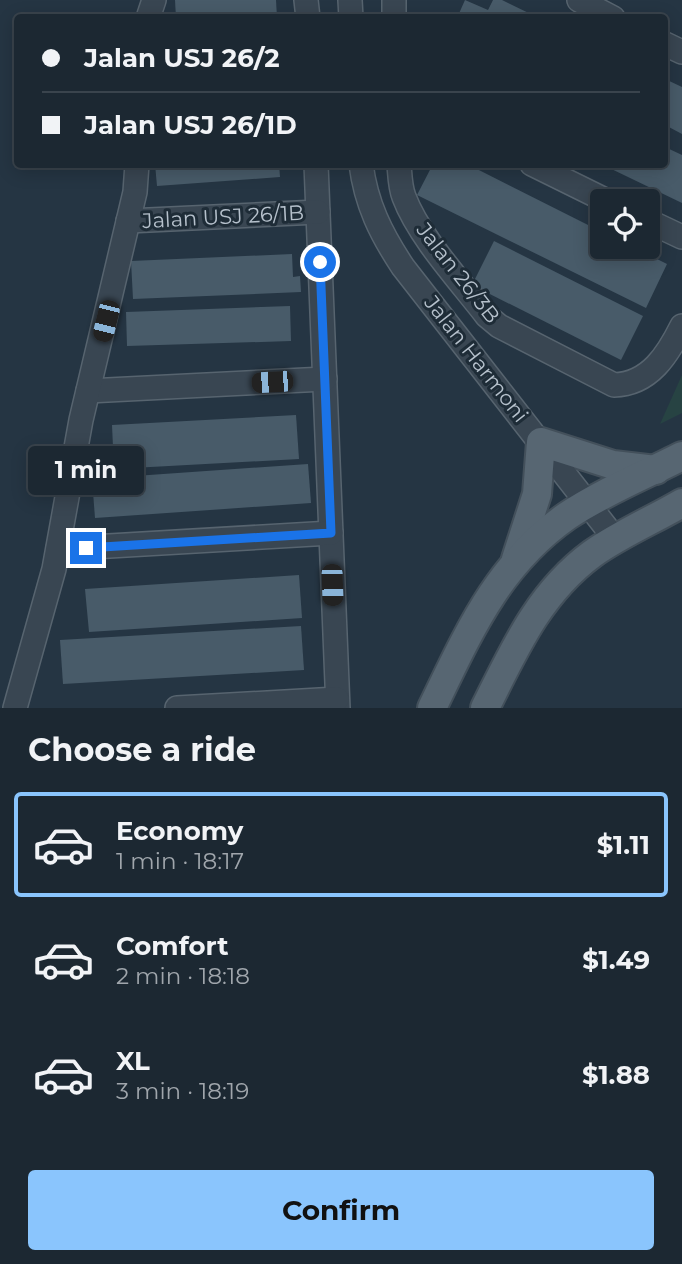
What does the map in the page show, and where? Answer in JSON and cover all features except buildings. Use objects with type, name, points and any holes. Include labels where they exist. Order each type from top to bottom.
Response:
[{"type":"main road","points":[[514,565],[537,494],[541,442],[613,465],[656,470]]},
{"type":"main road","points":[[432,708],[484,604],[514,565],[552,528],[589,504],[682,456]]},
{"type":"main road","points":[[485,708],[524,632],[559,583],[595,552],[682,503]]},
{"type":"street","points":[[579,0],[605,14]]},
{"type":"street","points":[[15,708],[58,549],[88,391],[135,192],[137,168]]},
{"type":"street","points":[[177,708],[337,703],[316,168]]},
{"type":"street","name":"Jalan Harmoni","points":[[362,168],[369,206],[402,267],[616,540]]},
{"type":"street","name":"Jalan 26/3B","points":[[399,168],[404,197],[420,228],[487,316],[499,326],[614,385],[625,385],[639,379],[663,361],[682,326]]},
{"type":"street","points":[[540,168],[590,193]]},
{"type":"street","name":"Jalan USJ 26/1B","points":[[128,221],[318,212]]},
{"type":"street","points":[[660,227],[682,237]]},
{"type":"street","points":[[88,391],[325,379]]},
{"type":"street","points":[[58,549],[331,533]]},
{"type":"green space","points":[[682,375],[682,413],[660,424]]},
{"type":"route","points":[[86,548],[331,533],[320,262]]}]
